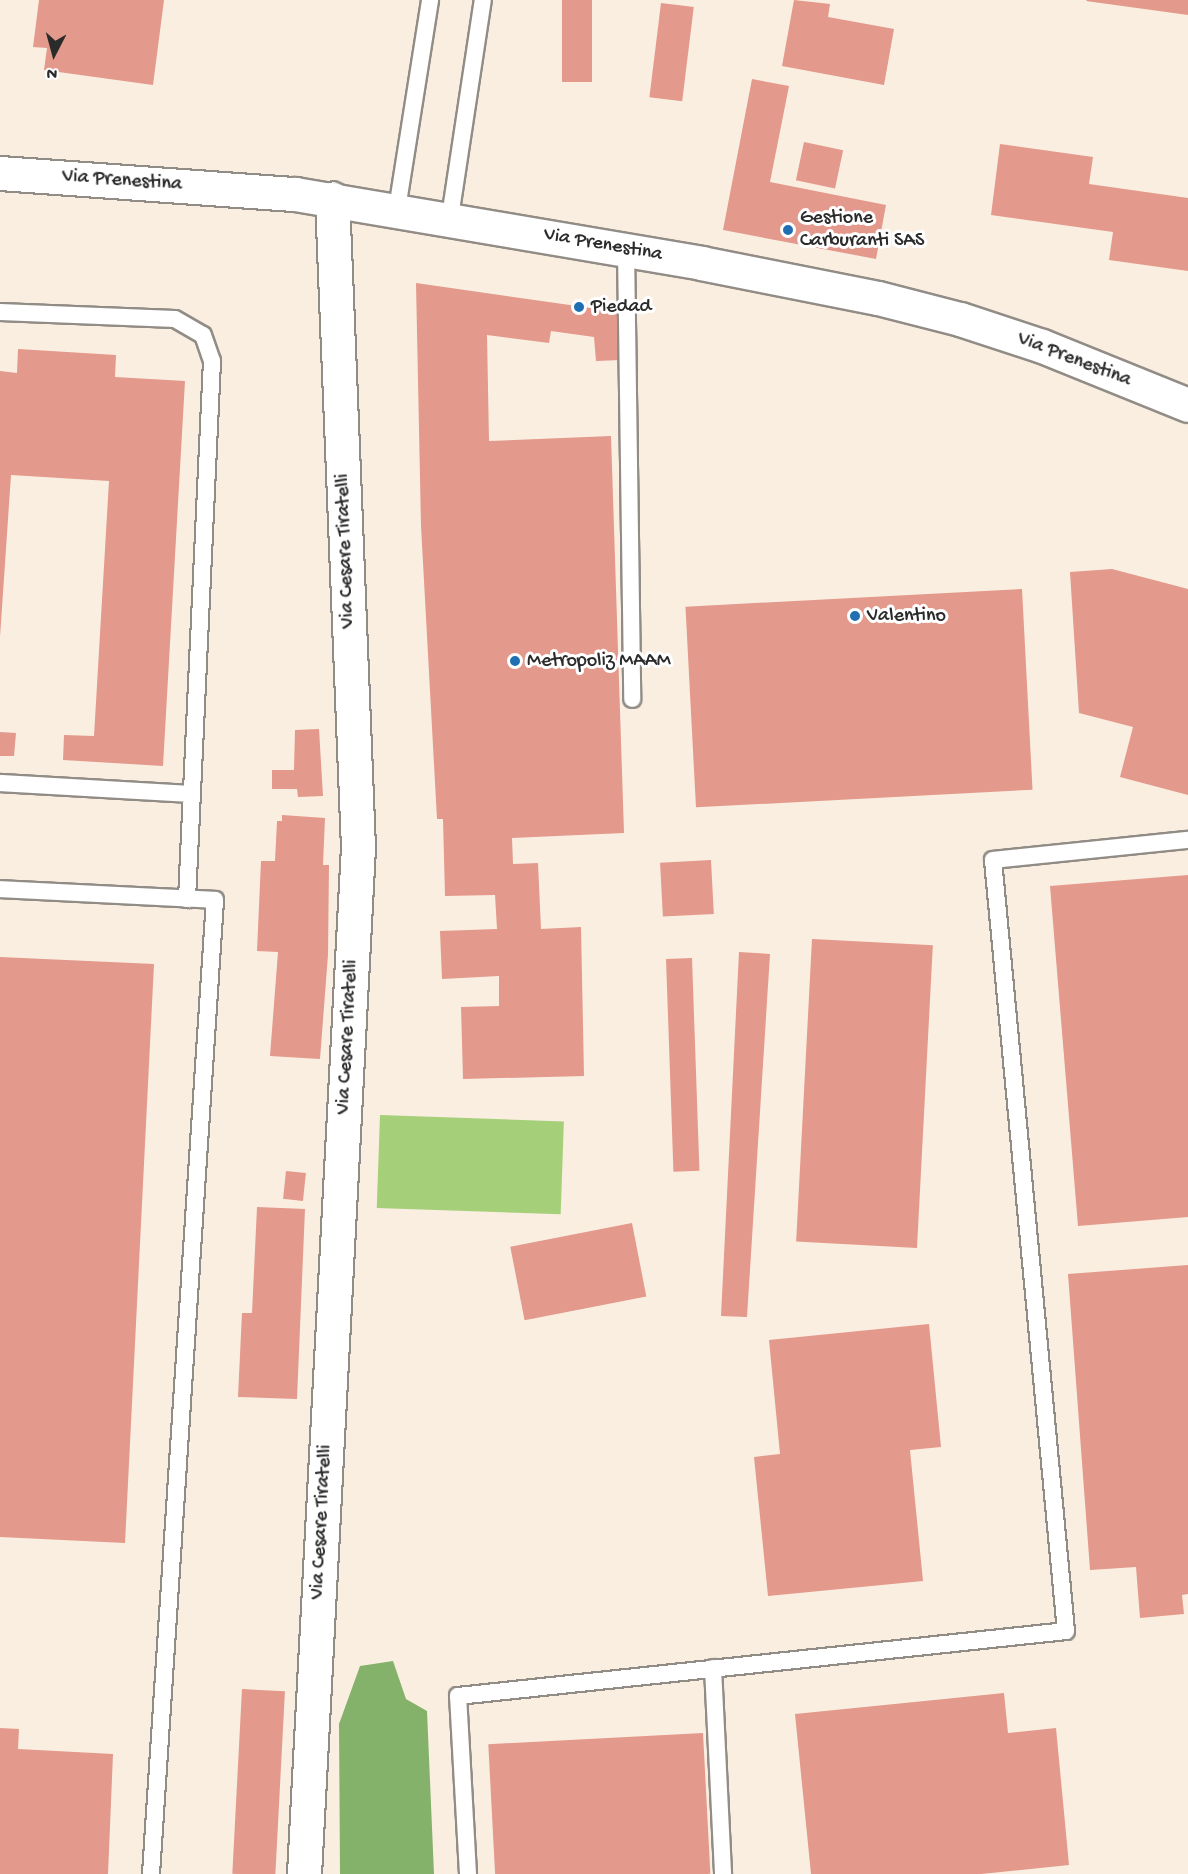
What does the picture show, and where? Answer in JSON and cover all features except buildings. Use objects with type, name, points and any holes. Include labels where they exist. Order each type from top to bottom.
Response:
[{"type":"street","name":"Via Prenestina","points":[[0,173],[332,199],[450,217],[878,298],[950,316],[1042,346],[1188,405]]},
{"type":"street","name":"Via Cesare Tiratelli","points":[[304,1874],[358,848],[332,199]]},
{"type":"lane","points":[[398,209],[430,0]]},
{"type":"lane","points":[[450,217],[483,0]]},
{"type":"lane","points":[[626,249],[632,699]]},
{"type":"lane","points":[[0,312],[175,319],[203,335],[212,361],[187,898]]},
{"type":"lane","points":[[0,783],[192,794]]},
{"type":"lane","points":[[468,1874],[458,1695],[1066,1631],[993,860],[1188,840]]},
{"type":"lane","points":[[0,889],[215,900],[151,1874]]},
{"type":"lane","points":[[713,1668],[723,1874]]},
{"type":"green space","points":[[380,1115],[564,1121],[561,1214],[377,1208]]},
{"type":"green space","points":[[393,1661],[406,1699],[427,1711],[434,1874],[340,1874],[339,1724],[360,1666]]},
{"type":"place","name":"Gestione Carburanti SAS","points":[[788,230]]},
{"type":"place","name":"Piedad","points":[[579,307]]},
{"type":"place","name":"Valentino","points":[[855,616]]},
{"type":"place","name":"Metropoliz MAAM","points":[[515,661]]}]
